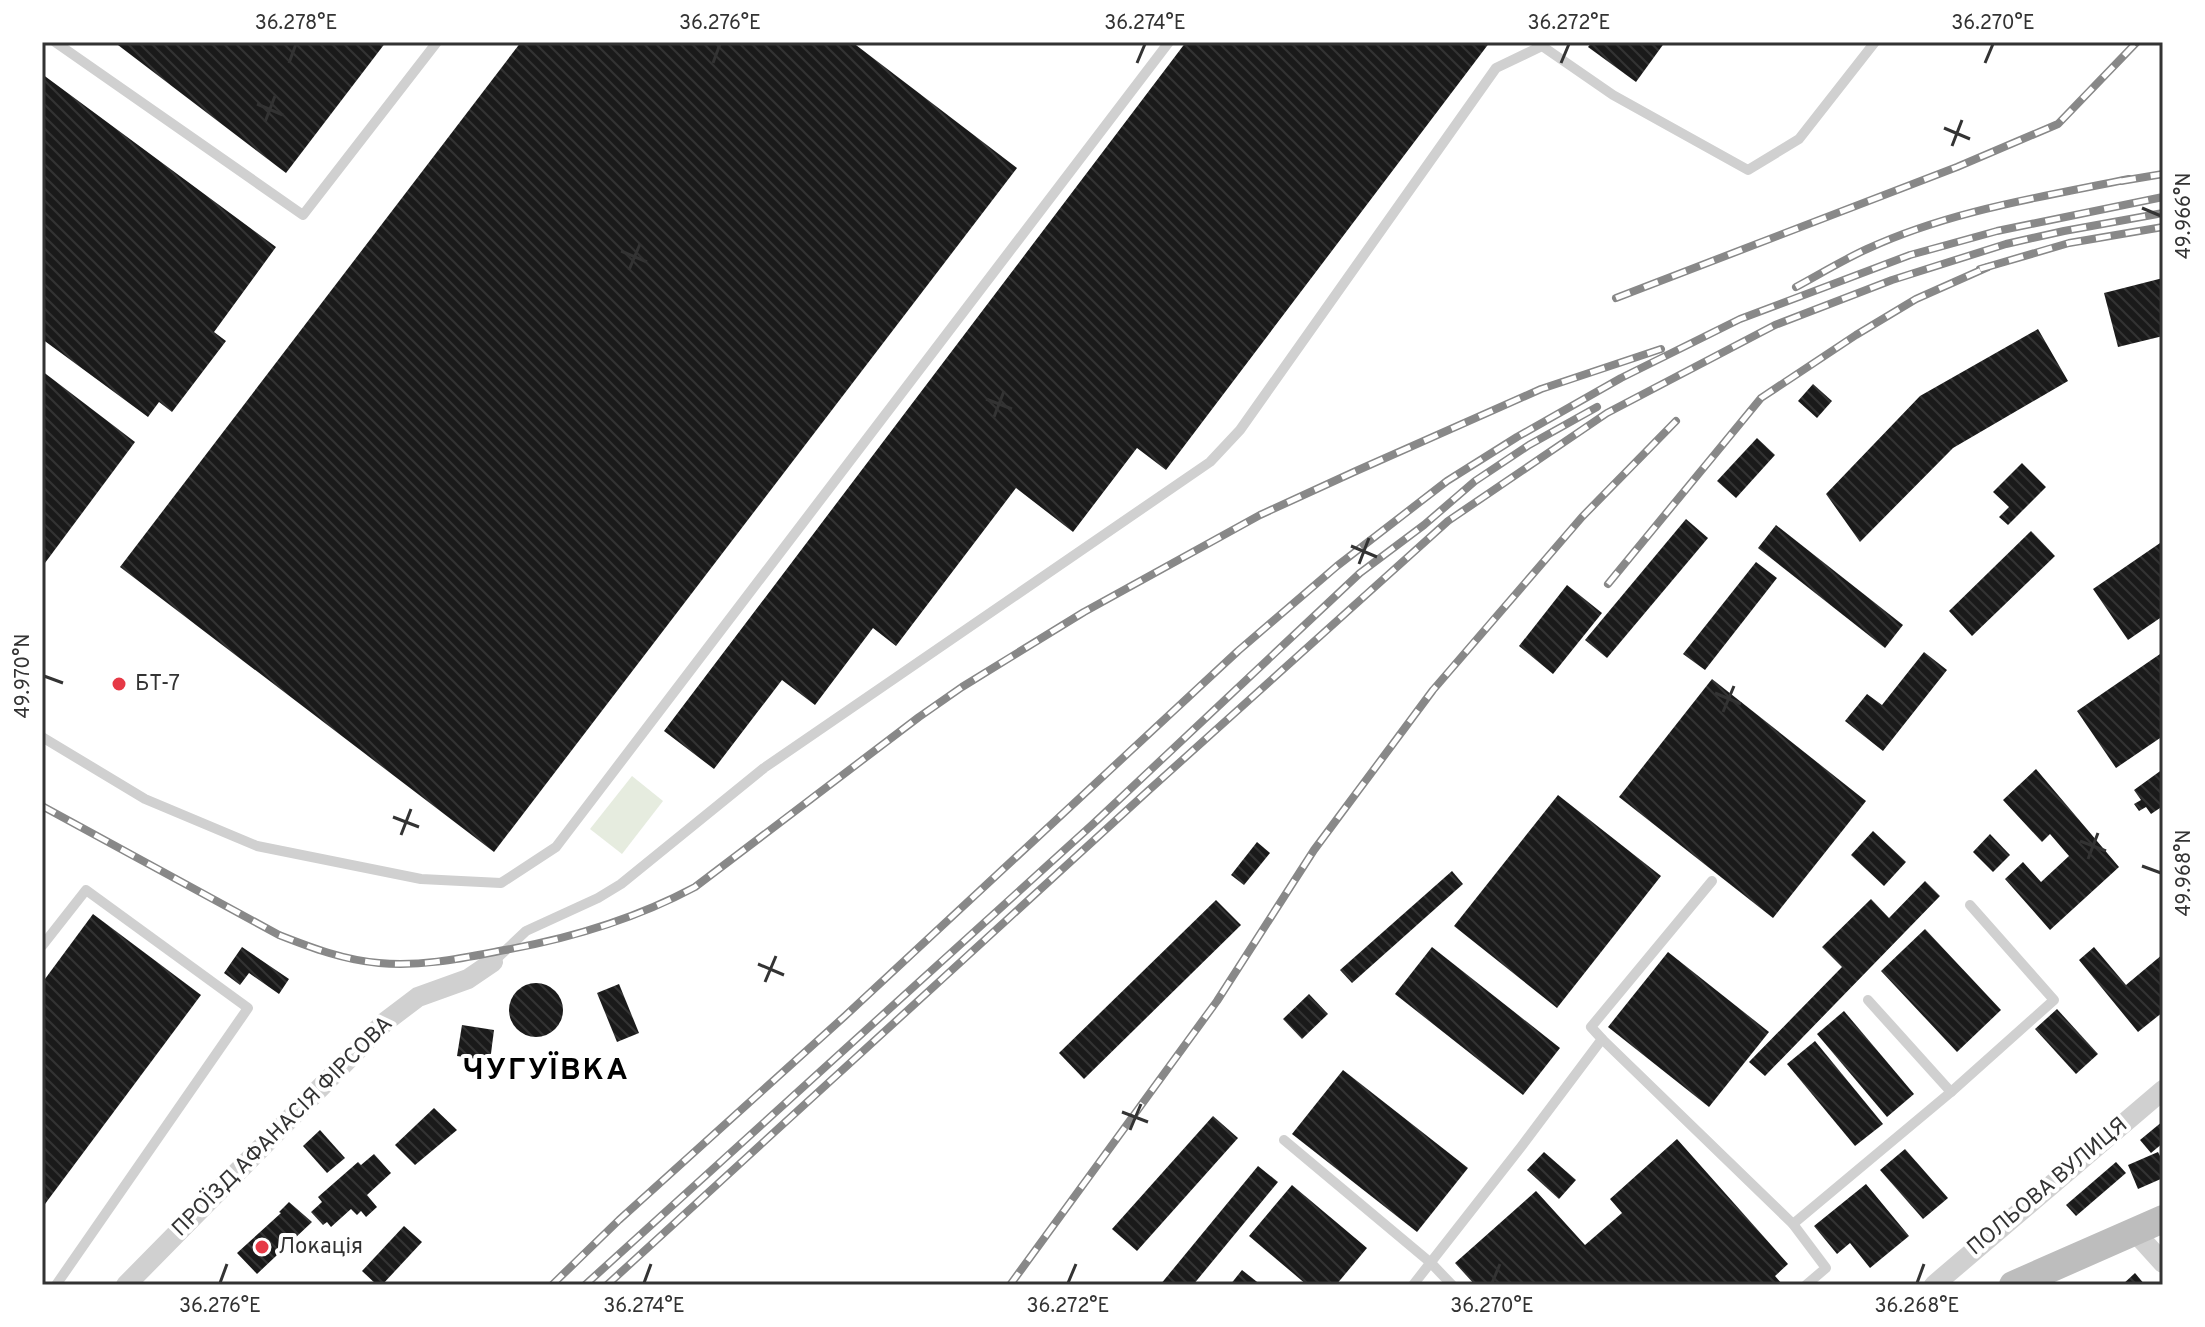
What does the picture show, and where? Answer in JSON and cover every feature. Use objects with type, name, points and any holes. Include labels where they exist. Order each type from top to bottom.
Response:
[{"type":"main road","points":[[2013,1285],[2163,1219]]},
{"type":"street","name":"ПРОЇЗД АФАНАСІЯ ФІРСОВА","points":[[126,1285],[385,1022],[418,997],[468,979],[493,962]]},
{"type":"street","name":"ПОЛЬОВА ВУЛИЦЯ","points":[[1934,1285],[2163,1090]]},
{"type":"street","points":[[2134,1231],[2163,1263]]},
{"type":"lane","points":[[55,42],[303,215],[437,42]]},
{"type":"lane","points":[[42,737],[145,799],[257,846],[421,879],[501,883],[556,847],[1169,42]]},
{"type":"lane","points":[[493,962],[526,931],[621,884],[764,768],[1210,462],[1240,430],[1496,68],[1544,44],[1613,95],[1748,170],[1799,139],[1875,42]]},
{"type":"lane","points":[[1712,881],[1591,1027],[1793,1224],[1826,1268],[1806,1285]]},
{"type":"lane","points":[[42,946],[86,890],[248,1008],[56,1285]]},
{"type":"lane","points":[[1793,1224],[1951,1092],[2054,1000],[1970,905]]},
{"type":"lane","points":[[1868,1000],[1951,1092]]},
{"type":"lane","points":[[1413,1285],[1602,1039]]},
{"type":"lane","points":[[1284,1140],[1431,1263],[1452,1285]]},
{"type":"shaded area","points":[[632,776],[663,801],[622,854],[590,829]]},
{"type":"building","points":[[114,42],[386,42],[286,173]]},
{"type":"building","points":[[521,42],[852,42],[1017,168],[494,852],[120,567]]},
{"type":"building","points":[[1186,42],[1490,42],[1166,470],[1137,448],[1073,532],[1016,488],[896,646],[873,628],[815,705],[782,680],[714,769],[664,731]]},
{"type":"building","points":[[1592,42],[1665,42],[1636,82],[1588,47]]},
{"type":"building","points":[[42,74],[276,247],[214,332],[226,341],[172,412],[159,402],[148,417],[42,339]]},
{"type":"building","points":[[2163,278],[2163,336],[2118,347],[2104,293]]},
{"type":"building","points":[[2038,329],[2068,381],[1953,448],[1860,542],[1826,494],[1920,396]]},
{"type":"building","points":[[42,371],[135,442],[42,567]]},
{"type":"building","points":[[1813,384],[1832,401],[1817,418],[1798,401]]},
{"type":"building","points":[[1757,438],[1775,455],[1736,498],[1717,481]]},
{"type":"building","points":[[2022,463],[2046,487],[2008,525],[1999,517],[2009,507],[1993,492]]},
{"type":"building","points":[[1686,519],[1708,538],[1607,658],[1585,640]]},
{"type":"building","points":[[1776,525],[1903,625],[1885,648],[1758,548]]},
{"type":"building","points":[[2031,531],[2055,556],[1972,636],[1949,611]]},
{"type":"building","points":[[2163,541],[2163,616],[2128,640],[2093,589]]},
{"type":"building","points":[[1756,562],[1777,578],[1705,670],[1683,654]]},
{"type":"building","points":[[1567,585],[1602,613],[1553,674],[1519,646]]},
{"type":"building","points":[[1924,652],[1947,670],[1883,751],[1845,721],[1867,694],[1882,705]]},
{"type":"building","points":[[2163,652],[2163,736],[2116,768],[2077,711]]},
{"type":"building","points":[[1712,679],[1866,801],[1773,918],[1619,797]]},
{"type":"building","points":[[2036,769],[2119,867],[2050,930],[2005,879],[2023,862],[2041,882],[2069,856],[2050,834],[2042,842],[2003,800]]},
{"type":"building","points":[[2163,769],[2163,806],[2151,814],[2146,807],[2139,811],[2134,804],[2141,800],[2134,790]]},
{"type":"building","points":[[1558,795],[1661,876],[1557,1008],[1454,926]]},
{"type":"building","points":[[1873,831],[1906,862],[1884,886],[1851,855]]},
{"type":"building","points":[[1990,834],[2010,855],[1993,872],[1973,852]]},
{"type":"building","points":[[1257,842],[1270,853],[1244,885],[1231,875]]},
{"type":"building","points":[[1452,871],[1463,884],[1352,983],[1340,970]]},
{"type":"building","points":[[1925,881],[1940,896],[1765,1076],[1749,1062],[1842,967],[1822,947],[1871,899],[1889,918]]},
{"type":"building","points":[[1216,900],[1241,925],[1084,1079],[1059,1053]]},
{"type":"building","points":[[93,914],[201,995],[42,1208],[42,983]]},
{"type":"building","points":[[1925,929],[2001,1010],[1957,1052],[1881,971]]},
{"type":"building","points":[[242,947],[289,979],[279,994],[249,973],[240,985],[224,973]]},
{"type":"building","points":[[1432,947],[1560,1048],[1523,1095],[1395,994]]},
{"type":"building","points":[[2094,947],[2126,985],[2163,954],[2163,1012],[2138,1032],[2079,960]]},
{"type":"building","points":[[1668,952],[1769,1032],[1709,1107],[1608,1027]]},
{"type":"building","points":[[536,983],[555,991],[563,1010],[555,1029],[536,1037],[517,1029],[509,1010],[517,991]]},
{"type":"building","points":[[619,984],[639,1033],[617,1042],[597,993]]},
{"type":"building","points":[[1309,994],[1328,1014],[1302,1039],[1283,1019]]},
{"type":"building","points":[[2057,1009],[2098,1054],[2076,1074],[2035,1029]]},
{"type":"building","points":[[1844,1011],[1914,1094],[1887,1117],[1817,1034]]},
{"type":"building","points":[[462,1025],[494,1030],[490,1061],[457,1056]]},
{"type":"building","points":[[1815,1041],[1883,1124],[1855,1146],[1787,1064]]},
{"type":"building","points":[[1343,1070],[1468,1168],[1417,1232],[1292,1134]]},
{"type":"building","points":[[434,1108],[457,1130],[415,1165],[395,1145]]},
{"type":"building","points":[[1213,1116],[1238,1138],[1137,1251],[1112,1229]]},
{"type":"building","points":[[2163,1121],[2163,1143],[2151,1153],[2140,1140]]},
{"type":"building","points":[[320,1130],[345,1158],[327,1173],[303,1146]]},
{"type":"building","points":[[1677,1139],[1788,1264],[1775,1276],[1783,1285],[1475,1285],[1455,1263],[1536,1191],[1585,1245],[1622,1213],[1610,1199]]},
{"type":"building","points":[[1905,1149],[1948,1198],[1923,1219],[1880,1170]]},
{"type":"building","points":[[1544,1152],[1576,1180],[1559,1199],[1527,1170]]},
{"type":"building","points":[[2158,1152],[2163,1162],[2163,1178],[2138,1189],[2128,1165]]},
{"type":"building","points":[[374,1154],[391,1173],[367,1195],[377,1207],[366,1217],[361,1211],[357,1215],[351,1209],[331,1227],[327,1222],[323,1225],[311,1212],[322,1202],[318,1197],[358,1162],[361,1165]]},
{"type":"building","points":[[2116,1162],[2126,1173],[2076,1216],[2066,1205]]},
{"type":"building","points":[[1258,1166],[1278,1182],[1193,1285],[1160,1285]]},
{"type":"building","points":[[1866,1184],[1909,1236],[1870,1268],[1850,1243],[1837,1254],[1814,1226]]},
{"type":"building","points":[[1292,1185],[1367,1248],[1336,1285],[1307,1285],[1249,1236]]},
{"type":"building","points":[[289,1202],[312,1222],[257,1274],[237,1253]]},
{"type":"building","points":[[404,1226],[422,1242],[382,1285],[377,1285],[362,1271]]},
{"type":"building","points":[[1242,1270],[1261,1285],[1230,1285]]},
{"type":"building","points":[[2135,1273],[2145,1285],[2122,1285]]},
{"type":"railway","points":[[1616,298],[1957,167],[2058,124],[2137,42]]},
{"type":"railway","points":[[2121,181],[2163,174]]},
{"type":"railway","points":[[1796,287],[1867,249],[1930,225],[1996,206],[2129,179]]},
{"type":"railway","points":[[552,1285],[1238,651],[1337,566],[1447,481],[1621,378],[1740,319],[1910,255],[1997,231],[2163,197]]},
{"type":"railway","points":[[607,1285],[1448,521],[1607,413],[1775,325],[1892,280],[2006,244],[2163,213]]},
{"type":"railway","points":[[1980,269],[2069,243],[2163,227]]},
{"type":"railway","points":[[1608,584],[1761,398],[1916,299],[1988,267]]},
{"type":"railway","points":[[42,806],[279,935],[341,956],[379,963],[427,963],[579,933],[649,909],[695,887],[962,687],[1084,612],[1260,515],[1541,389],[1661,349]]},
{"type":"railway","points":[[585,1285],[1093,824],[1360,573],[1424,525],[1475,481],[1529,445],[1597,407]]},
{"type":"railway","points":[[1010,1285],[1217,1001],[1314,850],[1433,690],[1582,517],[1676,421]]},
{"type":"place","name":"БТ-7","points":[[119,684]]},
{"type":"place","name":"Локація","points":[[262,1247]]},
{"type":"district","name":"ЧУГУЇВКА","points":[[546,1071]]}]
